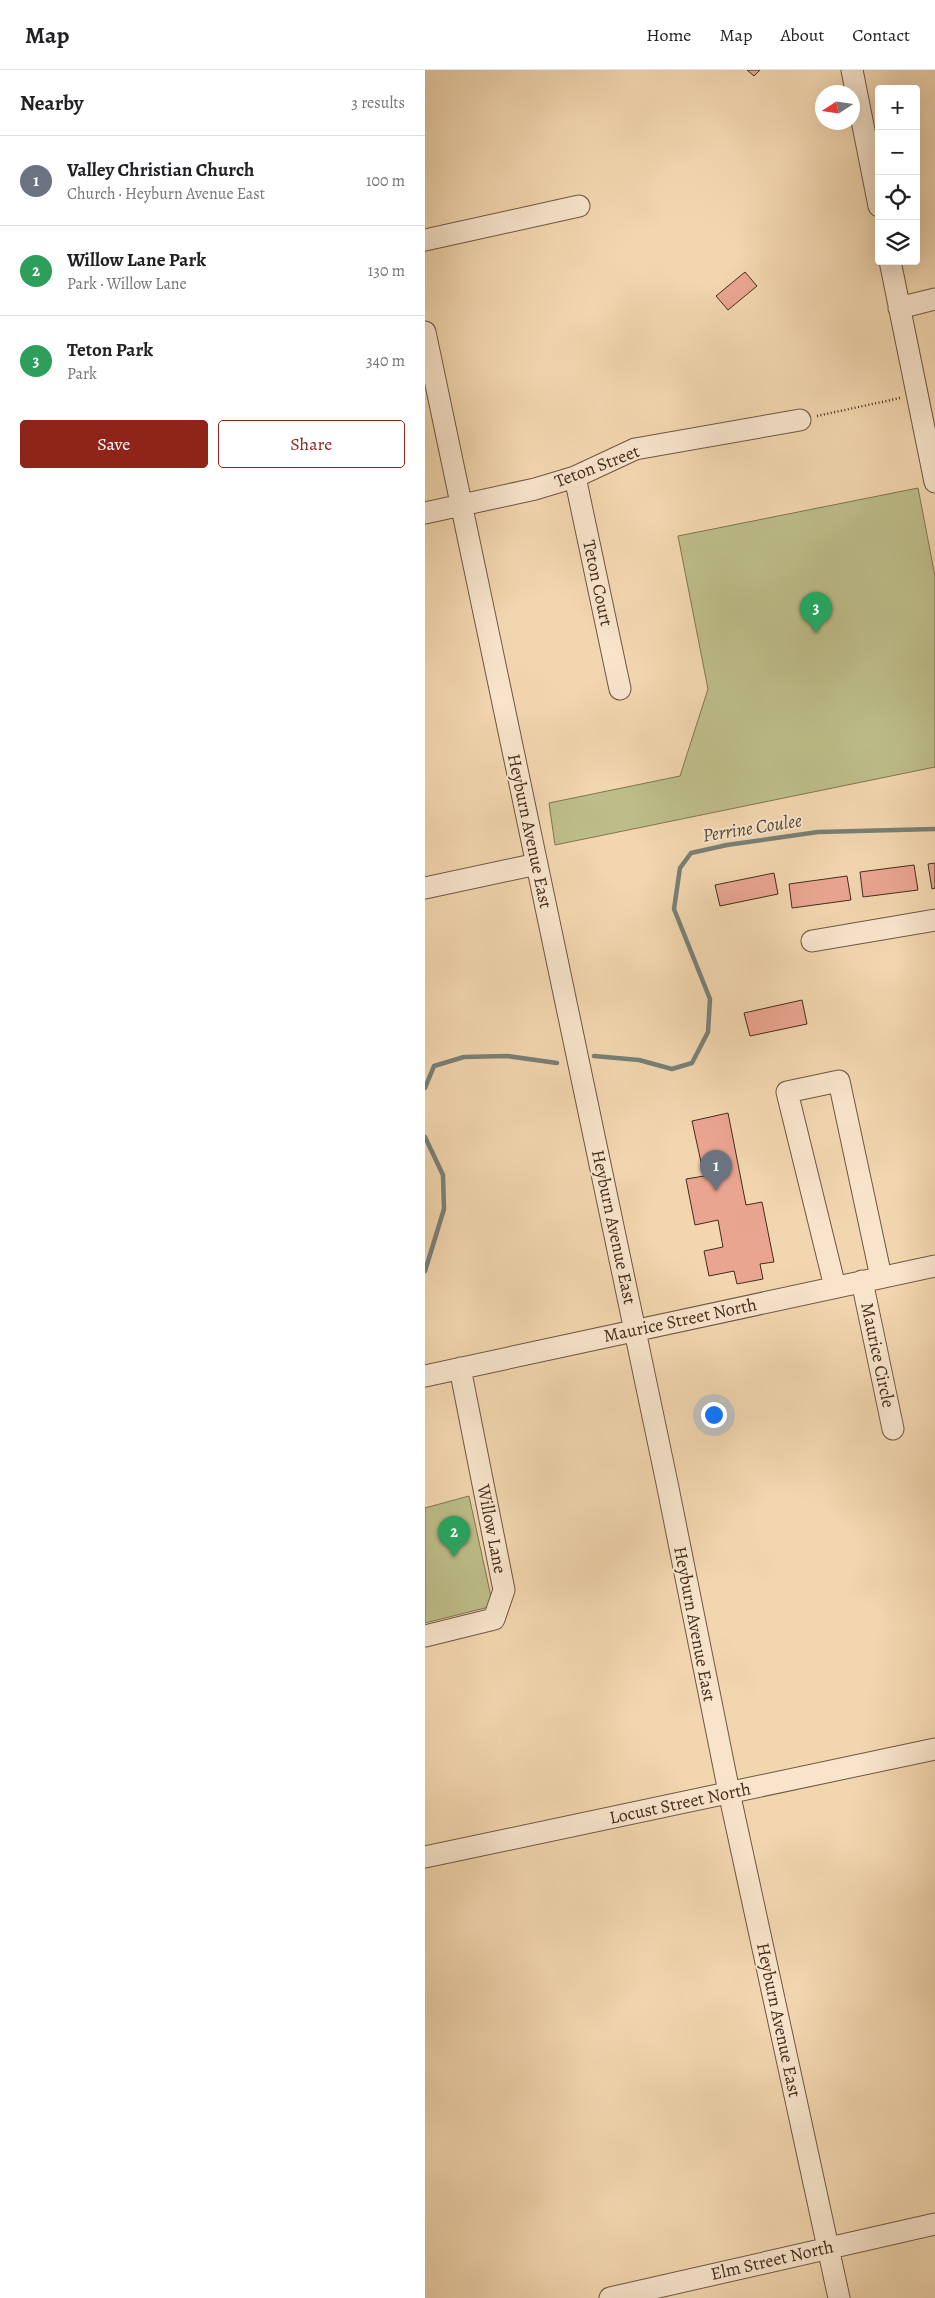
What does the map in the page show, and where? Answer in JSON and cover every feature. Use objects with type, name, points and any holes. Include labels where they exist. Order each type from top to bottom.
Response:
[{"type":"street","points":[[851,70],[875,187]]},
{"type":"street","points":[[425,240],[579,206]]},
{"type":"street","points":[[891,265],[935,482]]},
{"type":"street","points":[[899,308],[935,299]]},
{"type":"street","name":"Heyburn Avenue East","points":[[425,332],[635,1330],[729,1792],[839,2298]]},
{"type":"street","name":"Teton Street","points":[[425,514],[575,477],[635,449],[800,420]]},
{"type":"street","name":"Teton Court","points":[[575,477],[620,689]]},
{"type":"street","points":[[425,888],[537,864]]},
{"type":"street","points":[[812,941],[935,920]]},
{"type":"street","name":"Maurice Circle","points":[[835,1287],[787,1092],[839,1081],[872,1279],[893,1429]]},
{"type":"street","name":"Maurice Street North","points":[[425,1376],[935,1266]]},
{"type":"street","name":"Willow Lane","points":[[425,1636],[494,1619],[504,1590],[460,1368]]},
{"type":"street","name":"Locust Street North","points":[[425,1858],[935,1749]]},
{"type":"street","name":"Elm Street North","points":[[610,2298],[632,2296],[829,2247],[935,2224]]},
{"type":"path","points":[[800,420],[881,402]]},
{"type":"green space","points":[[918,488],[935,576],[935,767],[555,845],[549,803],[680,776],[708,689],[678,536]]},
{"type":"green space","points":[[469,1496],[493,1606],[425,1623],[425,1508]]},
{"type":"building","points":[[747,70],[760,70],[754,76]]},
{"type":"building","points":[[745,272],[757,286],[728,310],[716,296]]},
{"type":"building","points":[[935,863],[935,888],[932,889],[928,864]]},
{"type":"building","points":[[914,865],[918,890],[863,897],[860,872]]},
{"type":"building","points":[[774,873],[778,894],[720,906],[715,885]]},
{"type":"building","points":[[847,876],[851,900],[792,908],[789,884]]},
{"type":"building","points":[[802,1000],[807,1024],[750,1036],[744,1013]]},
{"type":"building","points":[[728,1113],[746,1205],[762,1202],[774,1262],[760,1264],[763,1279],[737,1284],[734,1271],[709,1276],[704,1251],[723,1247],[718,1220],[695,1225],[686,1179],[704,1176],[692,1121]]},
{"type":"waterway","name":"Perrine Coulee","points":[[594,1056],[639,1060],[672,1069],[692,1063],[708,1032],[710,999],[674,909],[680,868],[691,853],[727,845],[818,832],[935,829]]},
{"type":"waterway","name":"Perrine Coulee","points":[[425,1088],[434,1066],[464,1057],[507,1056],[557,1063]]},
{"type":"waterway","name":"Perrine Coulee","points":[[425,1137],[443,1175],[444,1209],[425,1271]]},
{"type":"place","name":"Teton Park","points":[[816,633]]},
{"type":"place","name":"Valley Christian Church","points":[[716,1191]]},
{"type":"place","name":"Willow Lane Park","points":[[454,1557]]}]
